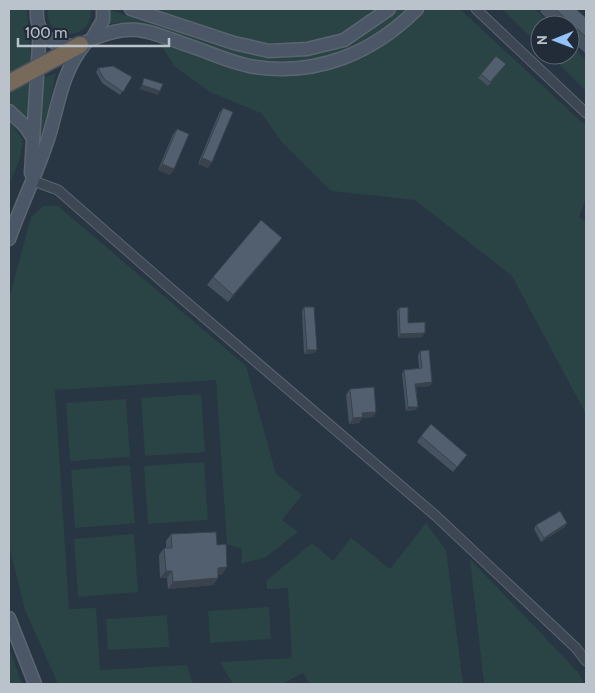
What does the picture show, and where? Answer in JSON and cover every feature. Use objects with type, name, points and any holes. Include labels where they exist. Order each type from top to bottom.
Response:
[{"type":"highway","points":[[9,84],[86,42]]},
{"type":"main road","points":[[9,239],[49,136],[65,75],[86,42],[99,30],[103,9]]},
{"type":"main road","points":[[131,9],[234,43],[270,51],[307,49],[344,40],[388,9]]},
{"type":"main road","points":[[31,180],[39,68],[40,28],[37,11]]},
{"type":"main road","points":[[40,28],[46,36],[62,46],[86,42],[111,31],[135,28],[254,67],[309,68],[346,59],[366,49],[414,12]]},
{"type":"main road","points":[[9,111],[25,126],[33,138]]},
{"type":"main road","points":[[9,618],[35,684]]},
{"type":"street","points":[[476,9],[586,113]]},
{"type":"street","points":[[31,180],[58,190],[443,522],[546,619],[586,661]]},
{"type":"green space","points":[[9,9],[27,9],[31,62],[9,74]]},
{"type":"green space","points":[[48,9],[91,9],[89,20],[84,28],[77,33],[68,34],[60,32],[53,27],[49,20]]},
{"type":"green space","points":[[152,9],[460,9],[586,126],[586,198],[579,217],[586,222],[586,414],[512,276],[415,200],[331,191],[282,142],[261,113],[212,93],[175,67],[153,33],[138,25],[108,24],[110,10],[154,24],[156,12]]},
{"type":"green space","points":[[502,9],[535,9],[541,15],[530,15],[530,36]]},
{"type":"green space","points":[[580,54],[586,60],[586,91],[560,65],[580,65]]},
{"type":"green space","points":[[56,73],[40,150],[36,153],[43,78]]},
{"type":"green space","points":[[31,83],[30,123],[19,110],[9,103],[9,92]]},
{"type":"green space","points":[[9,120],[23,140],[20,158],[9,186]]},
{"type":"green space","points":[[43,206],[58,206],[246,366],[276,474],[302,495],[282,520],[298,532],[266,557],[241,564],[242,549],[227,544],[216,380],[55,390],[69,609],[96,608],[100,670],[187,665],[193,684],[58,684],[25,610],[9,546],[9,299],[31,217]]},
{"type":"green space","points":[[201,394],[205,452],[145,456],[141,398]]},
{"type":"green space","points":[[126,399],[130,457],[70,461],[66,403]]},
{"type":"green space","points":[[204,462],[208,520],[148,524],[144,466]]},
{"type":"green space","points":[[130,465],[135,523],[75,528],[71,470]]},
{"type":"green space","points":[[426,523],[446,550],[463,684],[310,684],[303,673],[282,684],[233,684],[220,662],[292,658],[288,588],[267,589],[267,580],[312,543],[333,561],[351,538],[390,569]]},
{"type":"green space","points":[[134,534],[138,592],[78,597],[74,539]]},
{"type":"green space","points":[[470,559],[578,672],[585,684],[484,684]]},
{"type":"green space","points":[[269,607],[271,639],[210,643],[208,611]]},
{"type":"green space","points":[[167,615],[169,647],[108,650],[106,619]]},
{"type":"green space","points":[[9,647],[22,684],[9,684]]},
{"type":"building","points":[[555,9],[576,9],[586,18],[586,37],[580,32],[580,15],[562,15]]},
{"type":"building","points":[[496,56],[506,64],[490,82],[481,74]]},
{"type":"building","points":[[113,66],[132,77],[123,92],[104,79],[98,68]]},
{"type":"building","points":[[144,78],[163,84],[160,91],[142,85]]},
{"type":"building","points":[[223,108],[233,112],[212,162],[202,158]]},
{"type":"building","points":[[177,129],[189,134],[174,169],[162,164]]},
{"type":"building","points":[[261,220],[282,238],[233,295],[213,277]]},
{"type":"building","points":[[304,307],[314,307],[317,350],[307,350]]},
{"type":"building","points":[[408,307],[408,323],[425,322],[425,333],[400,334],[399,308]]},
{"type":"building","points":[[429,350],[432,382],[415,384],[418,407],[408,407],[404,370],[422,368],[420,351]]},
{"type":"building","points":[[374,387],[376,412],[362,413],[363,417],[353,418],[350,389]]},
{"type":"building","points":[[431,424],[467,455],[457,467],[421,436]]},
{"type":"building","points":[[560,511],[567,523],[544,538],[536,525]]},
{"type":"building","points":[[216,532],[217,545],[226,544],[227,567],[218,568],[218,578],[173,582],[172,571],[166,571],[164,548],[172,548],[171,534]]}]
